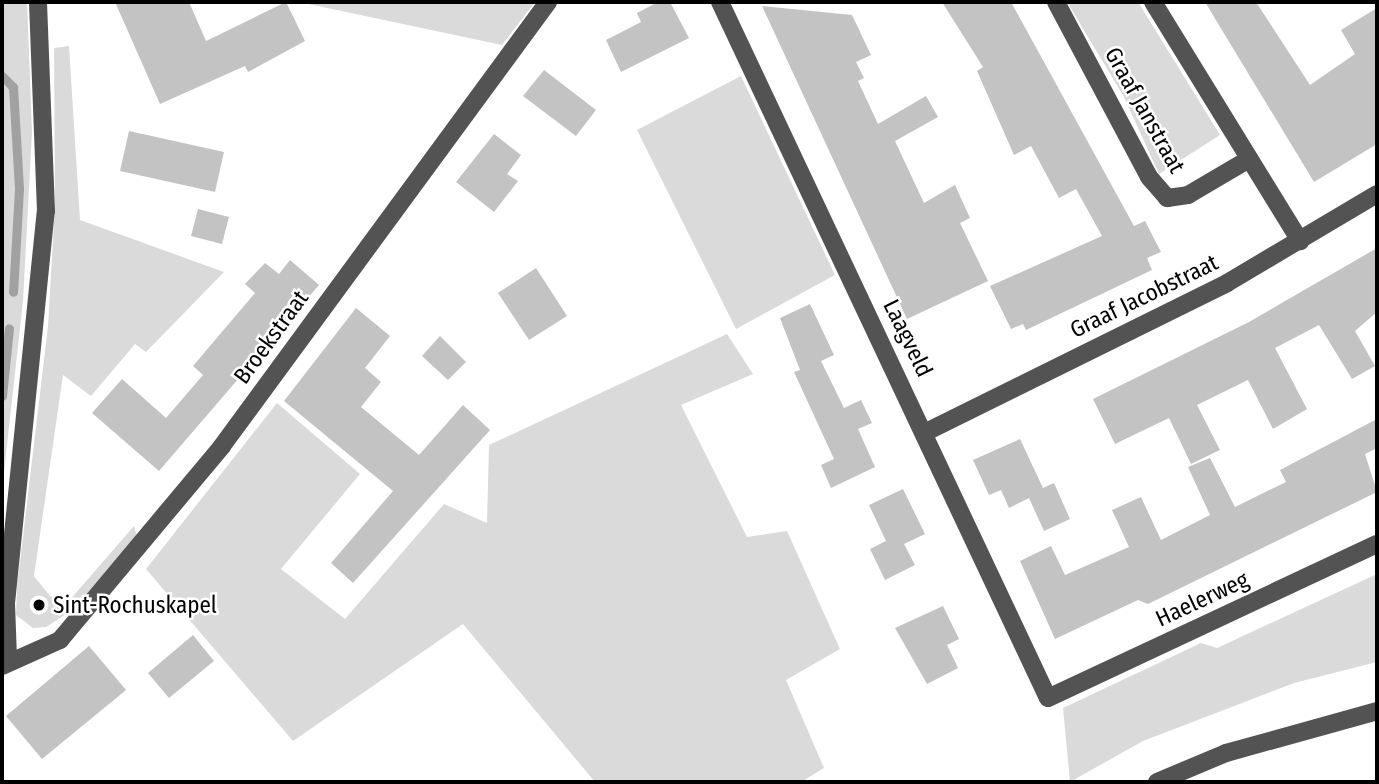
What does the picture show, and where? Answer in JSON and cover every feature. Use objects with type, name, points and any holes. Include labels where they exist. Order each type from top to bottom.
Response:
[{"type":"street","points":[[5,662],[6,603],[46,211],[38,2]]},
{"type":"street","name":"Broekstraat","points":[[5,662],[60,640],[222,446],[548,2]]},
{"type":"street","name":"Laagveld","points":[[720,2],[926,432],[1048,698]]},
{"type":"street","name":"Graaf Janstraat","points":[[1056,2],[1149,177],[1167,198],[1188,195],[1249,159]]},
{"type":"street","points":[[1153,2],[1300,241]]},
{"type":"street","name":"Graaf Jacobstraat","points":[[926,432],[1300,241],[1377,194]]},
{"type":"street","name":"Haelerweg","points":[[1048,698],[1377,544]]},
{"type":"street","points":[[1157,782],[1226,753],[1377,711]]},
{"type":"shaded area","points":[[2,2],[27,2],[32,132],[23,301],[2,490]]},
{"type":"shaded area","points":[[299,2],[535,2],[502,45]]},
{"type":"shaded area","points":[[1067,2],[1138,2],[1220,135],[1159,174],[1124,97]]},
{"type":"shaded area","points":[[69,46],[80,220],[224,272],[146,352],[135,344],[91,396],[63,375],[34,576],[50,596],[68,602],[134,526],[137,536],[77,607],[46,627],[33,628],[16,615],[17,587],[48,326],[55,204],[54,48]]},
{"type":"shaded area","points":[[741,76],[835,275],[736,329],[637,130]]},
{"type":"shaded area","points":[[727,334],[753,374],[681,405],[747,537],[787,531],[840,649],[786,680],[824,768],[801,782],[595,782],[463,624],[293,741],[146,569],[277,403],[360,474],[281,569],[345,619],[444,504],[487,523],[489,445]]},
{"type":"shaded area","points":[[1377,574],[1377,662],[1294,683],[1143,741],[1070,782],[1063,708],[1201,643],[1217,648]]},
{"type":"building","points":[[115,2],[189,2],[206,41],[286,2],[305,41],[248,72],[245,66],[160,104]]},
{"type":"building","points":[[658,2],[670,2],[689,38],[621,72],[606,40],[641,22],[637,13]]},
{"type":"building","points":[[942,2],[1011,2],[1134,226],[1145,221],[1161,252],[1147,258],[1152,270],[1026,330],[1023,324],[1011,329],[990,286],[1102,236],[1076,189],[1059,198],[1031,146],[1014,155],[977,71],[983,67]]},
{"type":"building","points":[[1205,2],[1256,2],[1310,85],[1355,54],[1341,30],[1377,8],[1377,144],[1314,182]]},
{"type":"building","points":[[762,6],[852,15],[871,55],[856,62],[864,78],[858,81],[878,124],[926,96],[938,117],[895,141],[924,203],[955,185],[970,218],[960,223],[988,281],[907,319]]},
{"type":"building","points":[[544,70],[596,110],[576,136],[523,96]]},
{"type":"building","points":[[129,131],[224,152],[215,192],[120,171]]},
{"type":"building","points":[[494,134],[521,155],[507,174],[518,181],[494,212],[456,182]]},
{"type":"building","points":[[198,209],[229,217],[222,244],[191,236]]},
{"type":"building","points":[[1377,248],[1377,312],[1355,331],[1375,366],[1352,379],[1319,325],[1275,348],[1307,409],[1273,429],[1248,380],[1197,405],[1220,450],[1191,464],[1169,418],[1115,444],[1093,399],[1249,322]]},
{"type":"building","points":[[290,260],[319,285],[159,471],[92,413],[122,379],[166,418],[203,375],[193,366],[255,293],[245,284],[265,263],[279,274]]},
{"type":"building","points":[[536,268],[567,316],[529,340],[498,293]]},
{"type":"building","points":[[810,304],[834,355],[821,361],[844,408],[861,400],[872,423],[858,429],[875,467],[831,488],[821,465],[834,459],[794,372],[800,370],[780,318]]},
{"type":"building","points":[[356,308],[390,336],[365,368],[381,382],[361,407],[419,455],[463,405],[490,430],[353,583],[331,563],[393,491],[284,401]]},
{"type":"building","points":[[440,336],[466,362],[448,380],[422,356]]},
{"type":"building","points":[[1377,419],[1377,448],[1365,454],[1377,492],[1148,604],[1138,600],[1055,639],[1020,561],[1051,546],[1065,575],[1129,547],[1112,510],[1141,497],[1161,540],[1210,515],[1188,467],[1210,458],[1235,507],[1286,482],[1280,470]]},
{"type":"building","points":[[1020,439],[1043,488],[1054,483],[1070,519],[1044,531],[1029,498],[1009,508],[1001,490],[989,495],[973,460]]},
{"type":"building","points":[[903,489],[925,534],[904,544],[915,565],[885,580],[870,549],[886,541],[869,505]]},
{"type":"building","points":[[943,606],[959,639],[947,645],[958,668],[927,684],[895,628]]},
{"type":"building","points":[[193,635],[214,661],[169,698],[148,673]]},
{"type":"building","points":[[89,646],[126,690],[42,759],[6,716]]},
{"type":"waterway","points":[[2,76],[13,87],[19,189],[13,292]]},
{"type":"waterway","points":[[2,396],[9,328]]},
{"type":"place","name":"Sint-Rochuskapel","points":[[39,605]]}]
